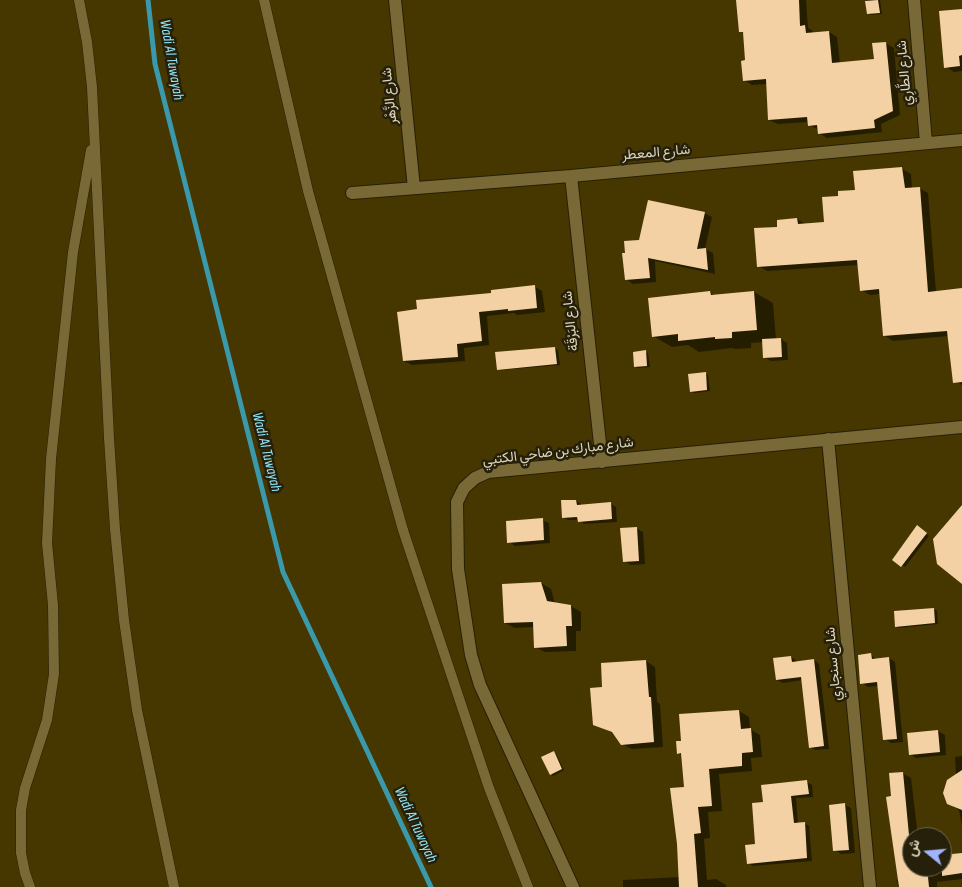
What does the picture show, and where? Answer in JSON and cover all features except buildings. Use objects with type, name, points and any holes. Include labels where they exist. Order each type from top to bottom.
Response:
[{"type":"street","name":"شارع الزَّهْر","points":[[395,0],[414,188]]},
{"type":"street","name":"شارع الطَّارِي","points":[[914,0],[926,143]]},
{"type":"street","name":"شارع المعطر","points":[[352,193],[571,176],[962,140]]},
{"type":"street","name":"شارع البَرْقَة","points":[[571,176],[602,462]]},
{"type":"street","name":"شارع مبارك بن ضاحي الكتبي","points":[[573,887],[480,685],[471,654],[458,569],[458,502],[464,488],[475,478],[488,472],[962,427]]},
{"type":"street","name":"شارع سنجاري","points":[[828,439],[870,887]]},
{"type":"lane","points":[[79,0],[87,42],[92,87],[111,475],[124,620],[137,710],[174,887]]},
{"type":"lane","points":[[264,0],[308,191],[403,530],[489,788],[528,887]]},
{"type":"lane","points":[[30,887],[21,853],[21,810],[25,788],[47,720],[51,694],[55,654],[53,605],[47,543],[51,459],[73,252],[94,132]]},
{"type":"waterway","name":"Wadi Al Tuwayah","points":[[148,0],[155,64],[283,572],[431,887]]}]
